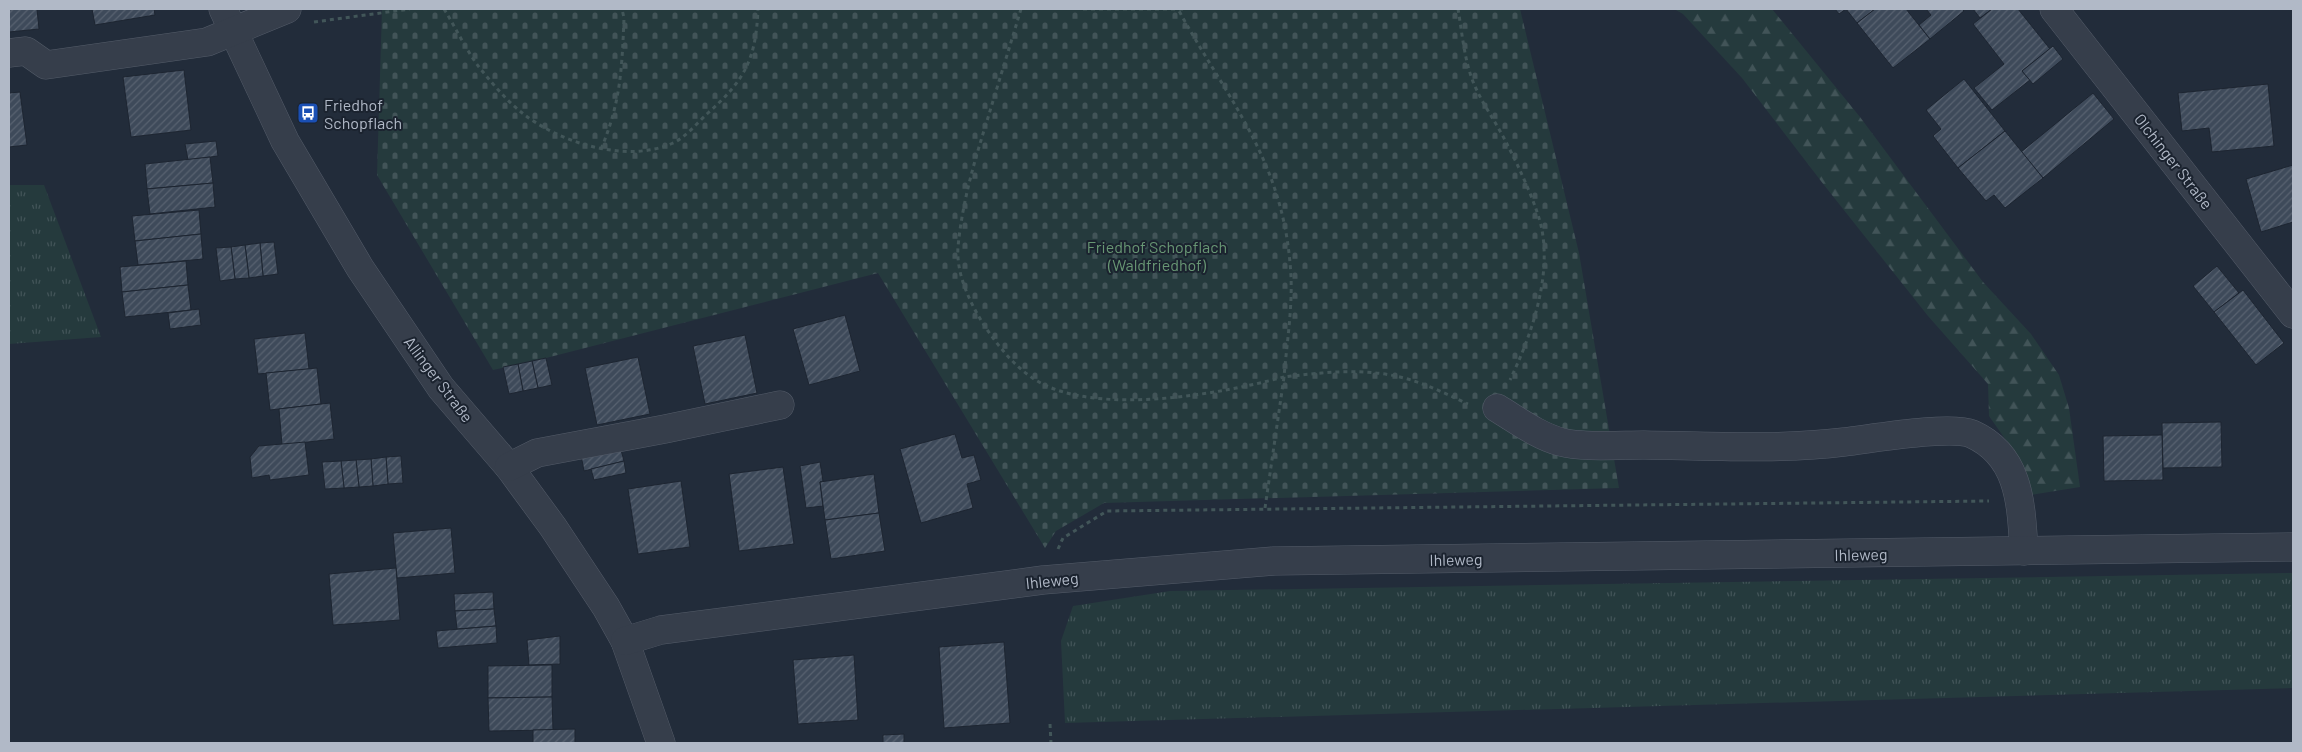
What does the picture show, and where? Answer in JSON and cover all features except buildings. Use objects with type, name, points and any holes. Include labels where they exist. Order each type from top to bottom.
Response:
[{"type":"street","name":"Olchinger Straße","points":[[2054,9],[2293,314]]},
{"type":"street","points":[[95,42],[173,33],[228,19],[298,16]]},
{"type":"street","points":[[9,53],[26,51],[46,65],[207,42],[228,19]]},
{"type":"street","name":"Allinger Straße","points":[[228,19],[285,141],[360,268],[441,388],[509,467],[581,567],[625,641],[661,743]]},
{"type":"street","points":[[509,467],[537,453],[665,430],[780,405]]},
{"type":"street","points":[[1497,408],[1537,432],[1561,442],[1593,444],[1768,448],[1815,446],[1946,430],[1971,434],[1989,446],[2005,462],[2016,480],[2020,501],[2024,551]]},
{"type":"street","name":"Ihleweg","points":[[625,641],[661,630],[1043,580],[1274,561],[2293,546]]},
{"type":"path","points":[[298,16],[410,9]]},
{"type":"path","points":[[444,9],[479,66],[521,112],[562,136],[601,149],[640,152],[675,143],[714,107],[745,73],[757,37],[758,9]]},
{"type":"path","points":[[601,149],[611,127],[622,78],[624,18],[622,9]]},
{"type":"path","points":[[1021,9],[973,166],[964,207],[958,249],[961,273],[969,298],[994,340],[1018,366],[1039,382],[1062,392],[1087,398],[1132,399],[1215,393],[1284,377],[1350,371],[1385,374],[1410,380],[1468,404],[1497,408],[1526,347],[1536,314],[1544,257],[1542,229],[1508,144],[1495,126],[1472,79],[1465,53],[1458,9]]},
{"type":"path","points":[[1082,9],[1186,9]]},
{"type":"path","points":[[1178,9],[1245,119],[1268,166],[1281,205],[1290,264],[1290,303],[1284,377],[1265,508]]},
{"type":"path","points":[[1043,580],[1063,538],[1107,511],[2020,501]]},
{"type":"path","points":[[1050,724],[1051,743]]},
{"type":"green space","name":"Friedhof Schopflach (Waldfriedhof)","points":[[382,9],[1520,9],[1579,253],[1619,488],[1104,503],[1056,531],[1045,548],[878,273],[493,370],[377,175]]},
{"type":"green space","points":[[1674,9],[1772,9],[1860,117],[1983,282],[2031,334],[2059,375],[2069,408],[2080,487],[2031,495],[2022,463],[1989,416],[1988,384],[1928,316],[1742,78],[1683,14]]},
{"type":"green space","points":[[9,185],[44,185],[101,337],[9,344]]},
{"type":"green space","points":[[2293,573],[2293,688],[1065,723],[1061,641],[1073,606],[1170,591]]},
{"type":"place","name":"Friedhof Schopflach","points":[[308,113]]}]
